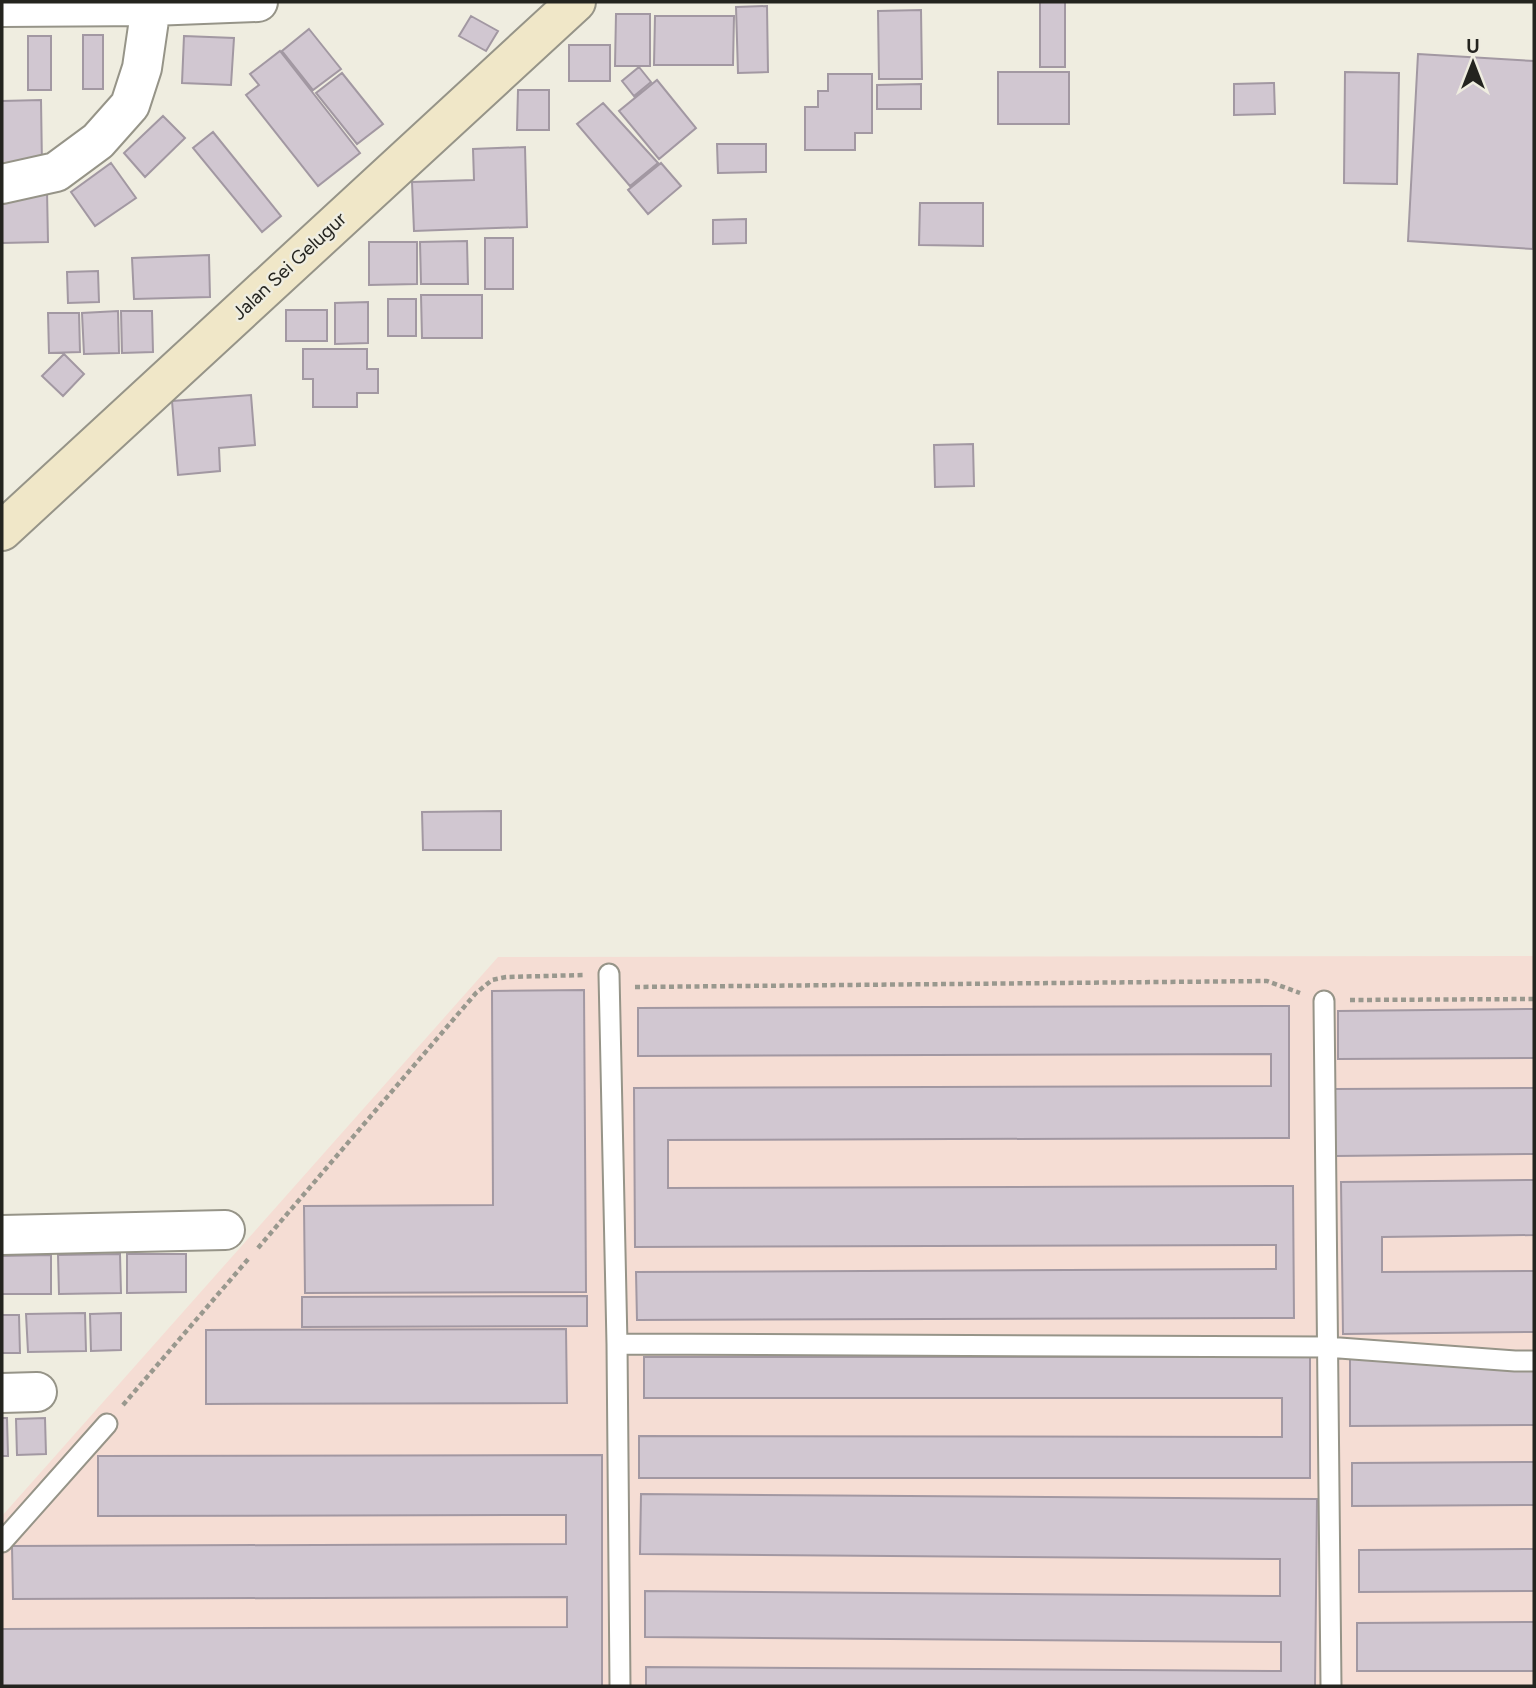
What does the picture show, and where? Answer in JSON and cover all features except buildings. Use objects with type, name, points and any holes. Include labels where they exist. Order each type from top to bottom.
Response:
[{"type":"main road","name":"Jalan Sei Gelugur","points":[[2,531],[576,2]]},
{"type":"street","points":[[2,7],[258,2]]},
{"type":"street","points":[[2,184],[56,172],[98,141],[130,105],[142,68],[151,6]]},
{"type":"street","points":[[2,1235],[225,1230]]},
{"type":"lane","points":[[609,974],[617,1344],[620,1686]]},
{"type":"lane","points":[[1324,1001],[1331,1686]]},
{"type":"lane","points":[[617,1344],[1326,1347],[1534,1361]]},
{"type":"lane","points":[[2,1542],[107,1424]]},
{"type":"path","points":[[107,1424],[476,993],[492,980],[506,977],[609,974],[628,987],[1267,981],[1324,1001],[1534,999]]},
{"type":"shaded area","points":[[1534,956],[1534,1686],[2,1686],[2,1516],[498,957]]}]
